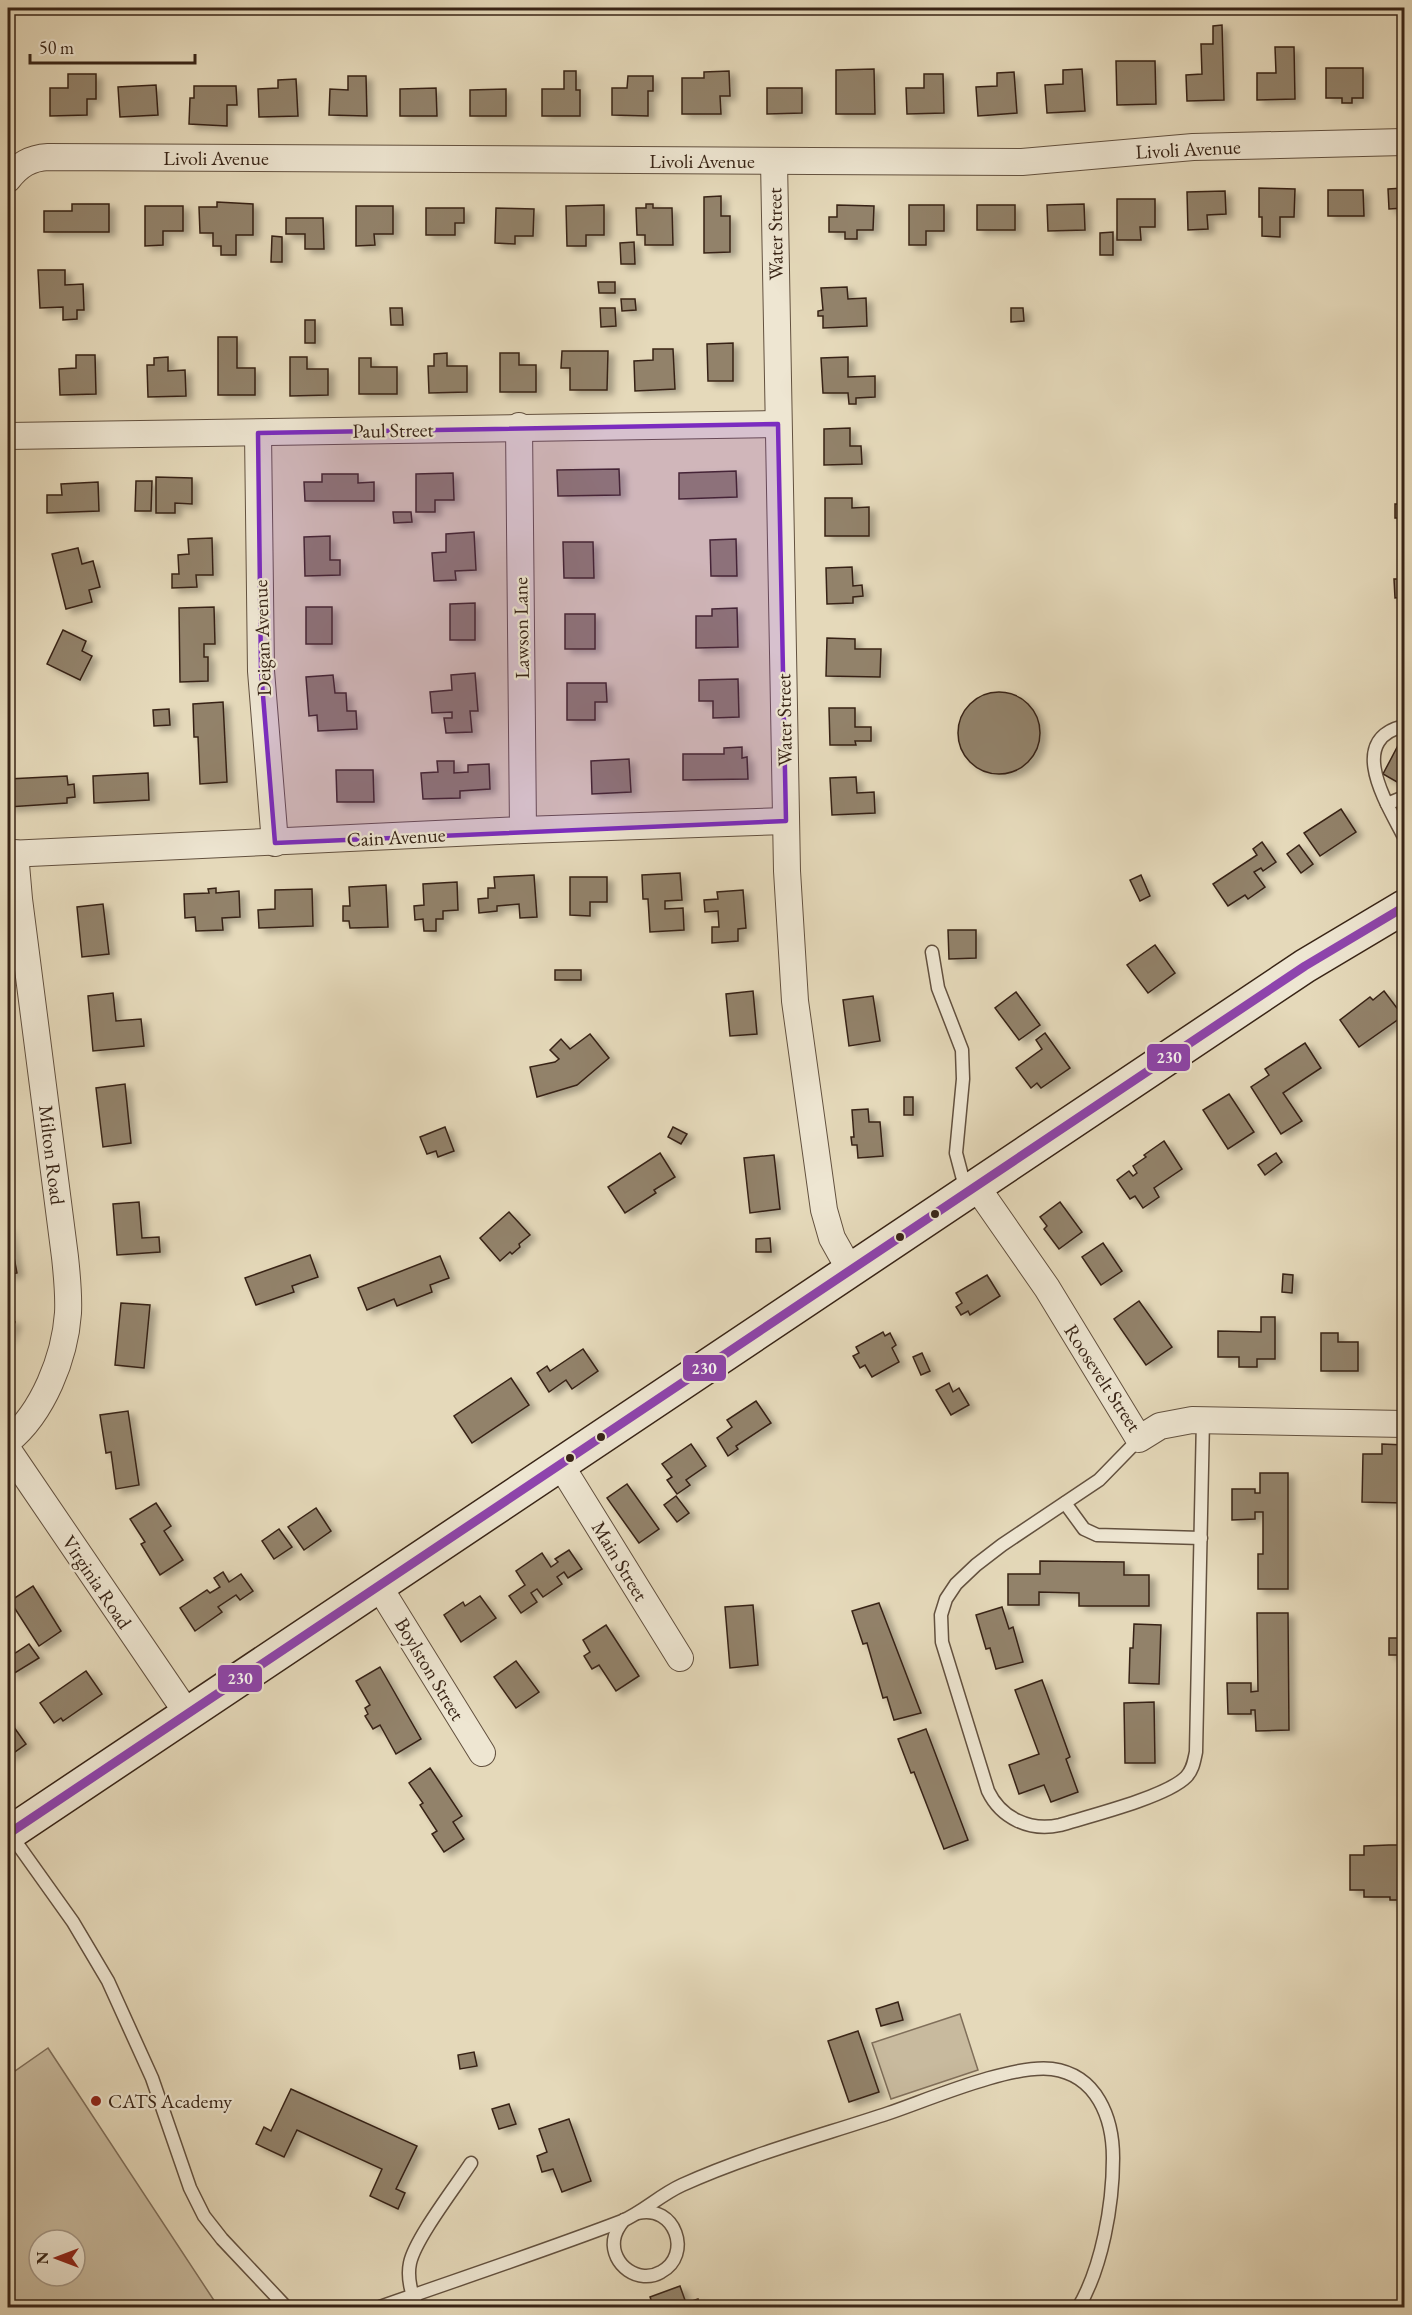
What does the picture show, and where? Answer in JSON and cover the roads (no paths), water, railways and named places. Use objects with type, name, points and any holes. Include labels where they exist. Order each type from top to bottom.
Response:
[{"type":"main road","points":[[8,1833],[1305,966],[1404,907]]},
{"type":"street","name":"Livoli Avenue","points":[[8,179],[26,161],[48,157],[1023,162],[1193,147],[1404,142]]},
{"type":"street","name":"Water Street","points":[[774,161],[786,821],[793,977],[824,1210],[831,1238],[850,1270]]},
{"type":"street","name":"Paul Street","points":[[8,436],[258,433],[519,426],[778,424]]},
{"type":"street","name":"Lawson Lane","points":[[519,426],[523,830]]},
{"type":"street","name":"Deigan Avenue","points":[[258,433],[261,671],[275,843]]},
{"type":"street","name":"Cain Avenue","points":[[11,854],[523,830],[786,821]]},
{"type":"street","name":"Milton Road","points":[[8,1441],[23,1426],[48,1384],[65,1333],[68,1296],[66,1257],[20,899],[11,854]]},
{"type":"street","name":"Roosevelt Street","points":[[971,1190],[1047,1288],[1139,1438],[1170,1423],[1203,1419],[1404,1424]]},
{"type":"street","name":"Virginia Road","points":[[8,1450],[187,1713]]},
{"type":"street","name":"Main Street","points":[[560,1464],[680,1658]]},
{"type":"street","name":"Boylston Street","points":[[378,1585],[482,1752]]},
{"type":"lane","points":[[1404,726],[1393,729],[1382,737],[1375,749],[1373,769],[1404,837]]},
{"type":"lane","points":[[1387,804],[1404,797]]},
{"type":"lane","points":[[932,952],[938,988],[962,1050],[963,1079],[956,1153],[971,1190]]},
{"type":"lane","points":[[1139,1438],[1099,1480],[976,1564],[950,1591],[941,1615],[942,1642],[988,1791],[1002,1812],[1030,1825],[1051,1827],[1060,1825],[1157,1794],[1178,1783],[1192,1769],[1196,1752],[1203,1419]]},
{"type":"lane","points":[[1065,1503],[1084,1529],[1097,1535],[1201,1539]]},
{"type":"lane","points":[[8,1833],[73,1922],[108,1981],[152,2078],[190,2188],[204,2216],[222,2239],[287,2307]]},
{"type":"lane","points":[[377,2307],[624,2220],[679,2186],[823,2133],[1004,2075],[1037,2069],[1064,2072],[1083,2081],[1099,2098],[1109,2125],[1113,2151],[1113,2174],[1102,2248],[1093,2277],[1078,2307]]},
{"type":"lane","points":[[419,2307],[413,2295],[409,2270],[412,2254],[471,2163]]},
{"type":"lane","points":[[624,2220],[617,2229],[614,2240],[614,2251],[618,2261],[626,2270],[636,2275],[647,2277],[658,2274],[668,2268],[678,2251],[676,2231],[662,2216],[653,2212],[638,2213]]},
{"type":"place","name":"CATS Academy","points":[[96,2101]]}]
